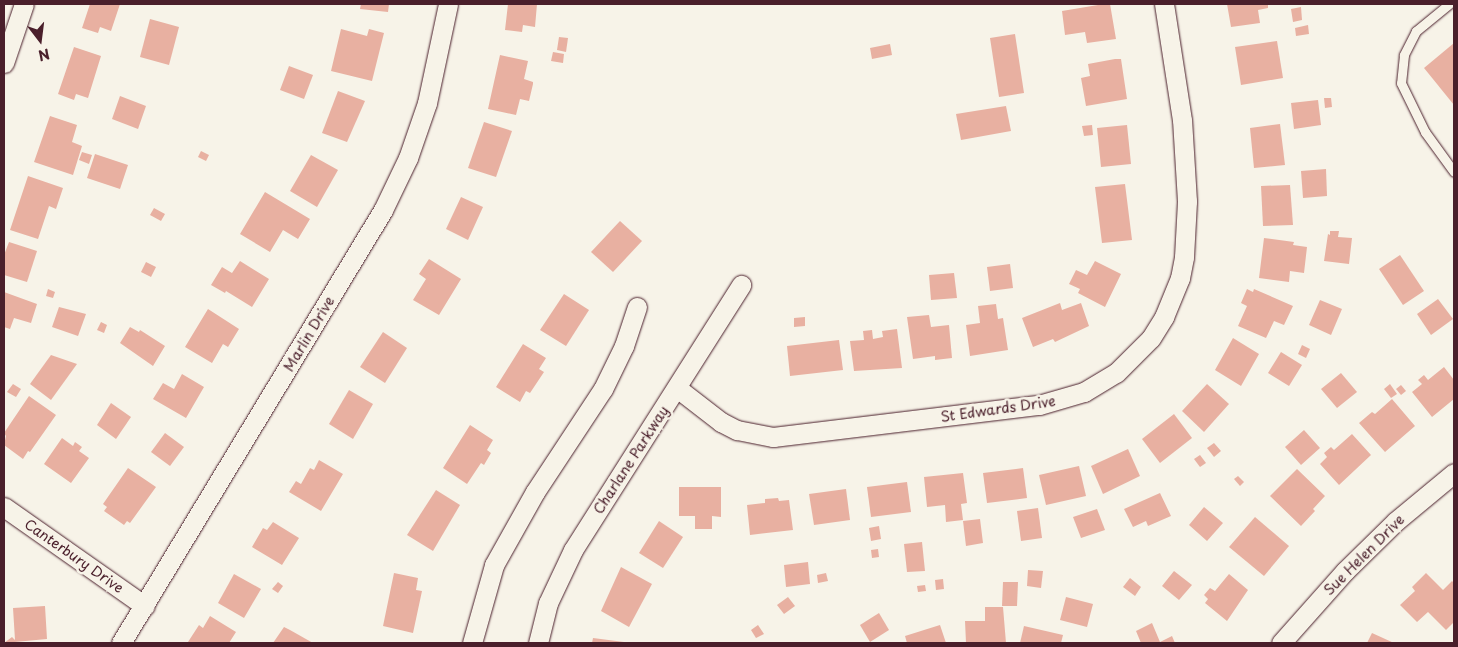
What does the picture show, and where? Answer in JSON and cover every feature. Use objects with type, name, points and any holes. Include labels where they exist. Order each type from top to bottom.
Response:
[{"type":"street","points":[[4,63],[24,4]]},
{"type":"street","name":"Marlin Drive","points":[[121,643],[383,210],[408,158],[427,103],[448,4]]},
{"type":"street","name":"St Edwards Drive","points":[[677,388],[721,422],[737,430],[773,437],[1039,405],[1084,392],[1116,373],[1151,338],[1164,317],[1173,298],[1184,258],[1187,201],[1182,120],[1164,4]]},
{"type":"street","name":"Charlane Parkway","points":[[538,643],[548,604],[573,550],[741,285]]},
{"type":"street","points":[[472,643],[494,565],[535,492],[603,389],[624,346],[637,306]]},
{"type":"street","name":"Sue Helen Drive","points":[[1281,643],[1351,565],[1396,521],[1454,473]]},
{"type":"street","name":"Canterbury Drive","points":[[4,507],[145,606]]},
{"type":"lane","points":[[1449,4],[1416,31],[1404,55],[1401,83],[1425,132],[1454,172]]},
{"type":"building","points":[[90,4],[120,4],[111,31],[100,27],[98,33],[82,28]]},
{"type":"building","points":[[361,4],[389,4],[388,12],[360,9]]},
{"type":"building","points":[[508,4],[537,4],[535,27],[523,25],[522,32],[505,30]]},
{"type":"building","points":[[1110,4],[1116,39],[1087,43],[1085,32],[1065,35],[1062,11]]},
{"type":"building","points":[[1227,4],[1268,4],[1268,8],[1258,10],[1260,23],[1231,27]]},
{"type":"building","points":[[1301,7],[1302,20],[1293,22],[1291,9]]},
{"type":"building","points":[[150,19],[179,27],[169,65],[140,57]]},
{"type":"building","points":[[1308,25],[1309,34],[1296,36],[1295,28]]},
{"type":"building","points":[[341,29],[367,36],[369,29],[384,33],[372,81],[331,71]]},
{"type":"building","points":[[1015,34],[1024,93],[999,97],[990,38]]},
{"type":"building","points":[[559,37],[568,38],[566,52],[557,50]]},
{"type":"building","points":[[1277,41],[1283,78],[1241,85],[1235,47]]},
{"type":"building","points":[[1454,43],[1454,105],[1424,68]]},
{"type":"building","points":[[890,44],[892,55],[872,59],[870,48]]},
{"type":"building","points":[[74,47],[101,56],[88,98],[76,94],[74,100],[58,94]]},
{"type":"building","points":[[553,52],[564,54],[563,63],[551,61]]},
{"type":"building","points":[[500,55],[528,61],[524,79],[533,82],[533,84],[529,101],[520,99],[516,115],[488,109]]},
{"type":"building","points":[[1121,59],[1127,99],[1086,106],[1081,78],[1090,76],[1088,64]]},
{"type":"building","points":[[289,66],[313,75],[304,99],[280,90]]},
{"type":"building","points":[[338,91],[365,101],[347,142],[322,133]]},
{"type":"building","points":[[120,96],[146,106],[138,129],[112,119]]},
{"type":"building","points":[[1324,98],[1331,98],[1332,107],[1325,108]]},
{"type":"building","points":[[1318,100],[1321,125],[1294,129],[1291,103]]},
{"type":"building","points":[[1006,106],[1011,131],[961,140],[956,114]]},
{"type":"building","points":[[50,116],[77,125],[72,142],[82,146],[73,175],[34,162]]},
{"type":"building","points":[[484,122],[512,131],[496,177],[468,168]]},
{"type":"building","points":[[1280,124],[1285,165],[1254,168],[1250,128]]},
{"type":"building","points":[[1092,125],[1093,135],[1084,136],[1082,126]]},
{"type":"building","points":[[1127,125],[1131,164],[1101,167],[1097,128]]},
{"type":"building","points":[[201,151],[209,155],[206,161],[198,157]]},
{"type":"building","points":[[82,152],[92,155],[89,164],[79,160]]},
{"type":"building","points":[[95,154],[128,165],[120,189],[87,178]]},
{"type":"building","points":[[311,155],[338,170],[317,207],[290,191]]},
{"type":"building","points":[[1326,169],[1327,196],[1303,198],[1301,171]]},
{"type":"building","points":[[28,176],[63,188],[56,209],[49,206],[38,239],[10,230]]},
{"type":"building","points":[[1125,184],[1132,240],[1102,243],[1095,187]]},
{"type":"building","points":[[1290,185],[1293,225],[1263,226],[1261,186]]},
{"type":"building","points":[[265,192],[310,219],[298,239],[283,230],[270,252],[240,234]]},
{"type":"building","points":[[461,197],[483,207],[468,240],[446,229]]},
{"type":"building","points":[[154,208],[165,214],[161,221],[150,215]]},
{"type":"building","points":[[620,221],[642,241],[613,272],[591,252]]},
{"type":"building","points":[[1330,231],[1339,231],[1338,237],[1352,238],[1349,264],[1324,261]]},
{"type":"building","points":[[1264,238],[1294,242],[1293,245],[1307,247],[1304,273],[1290,271],[1289,282],[1259,278]]},
{"type":"building","points":[[9,242],[37,251],[27,282],[4,275],[4,255]]},
{"type":"building","points":[[1400,255],[1424,291],[1403,305],[1379,269]]},
{"type":"building","points":[[429,259],[461,279],[439,315],[413,300],[426,279],[419,274]]},
{"type":"building","points":[[240,261],[269,279],[252,307],[226,291],[225,293],[211,285],[222,267],[232,273]]},
{"type":"building","points":[[1095,261],[1121,274],[1105,307],[1078,293],[1080,289],[1069,284],[1076,270],[1087,275]]},
{"type":"building","points":[[146,262],[156,267],[151,277],[141,272]]},
{"type":"building","points":[[1010,264],[1013,288],[990,291],[987,267]]},
{"type":"building","points":[[954,273],[957,298],[931,300],[929,275]]},
{"type":"building","points":[[48,289],[55,292],[53,298],[46,296]]},
{"type":"building","points":[[1247,289],[1253,292],[1254,289],[1293,306],[1284,325],[1274,321],[1266,338],[1238,326],[1247,306],[1241,303]]},
{"type":"building","points":[[4,292],[37,304],[31,323],[14,318],[10,329],[4,327]]},
{"type":"building","points":[[564,294],[589,310],[566,346],[540,330]]},
{"type":"building","points":[[1438,299],[1453,319],[1431,335],[1417,314]]},
{"type":"building","points":[[1320,300],[1342,309],[1331,335],[1309,325]]},
{"type":"building","points":[[1060,303],[1062,310],[1081,303],[1089,326],[1055,342],[1053,339],[1033,347],[1022,318]]},
{"type":"building","points":[[996,304],[998,319],[1003,318],[1008,350],[970,356],[966,325],[980,323],[978,306]]},
{"type":"building","points":[[59,307],[86,314],[78,336],[52,327]]},
{"type":"building","points":[[208,309],[239,329],[228,347],[223,344],[212,363],[185,347]]},
{"type":"building","points":[[929,315],[931,327],[949,325],[952,358],[935,360],[935,356],[913,359],[907,317]]},
{"type":"building","points":[[805,317],[805,326],[794,327],[794,318]]},
{"type":"building","points":[[101,322],[107,325],[104,333],[97,330]]},
{"type":"building","points":[[130,327],[139,332],[140,330],[165,346],[153,366],[120,343]]},
{"type":"building","points":[[897,329],[902,368],[854,371],[850,341],[864,340],[863,331],[872,330],[873,339],[883,337],[882,331]]},
{"type":"building","points":[[383,332],[407,348],[385,383],[360,367]]},
{"type":"building","points":[[1233,338],[1259,354],[1241,386],[1215,370]]},
{"type":"building","points":[[839,340],[843,370],[790,376],[787,346]]},
{"type":"building","points":[[523,344],[546,358],[539,369],[544,372],[530,393],[526,391],[520,402],[496,387]]},
{"type":"building","points":[[1302,345],[1310,349],[1306,358],[1298,354]]},
{"type":"building","points":[[1281,352],[1302,365],[1289,386],[1268,373]]},
{"type":"building","points":[[51,355],[77,364],[51,400],[30,384]]},
{"type":"building","points":[[1444,367],[1454,380],[1454,399],[1432,417],[1412,392],[1422,384],[1418,380],[1424,375],[1428,380]]},
{"type":"building","points":[[1341,373],[1357,392],[1337,408],[1321,389]]},
{"type":"building","points":[[182,374],[204,387],[186,418],[153,399],[163,383],[174,389]]},
{"type":"building","points":[[13,384],[21,389],[16,397],[7,392]]},
{"type":"building","points":[[1207,384],[1229,404],[1204,432],[1182,411]]},
{"type":"building","points":[[1390,384],[1397,394],[1391,398],[1384,389]]},
{"type":"building","points":[[1401,385],[1406,391],[1401,395],[1396,389]]},
{"type":"building","points":[[349,390],[373,404],[353,439],[329,424]]},
{"type":"building","points":[[29,396],[56,415],[23,459],[4,445],[6,436],[4,433]]},
{"type":"building","points":[[1392,399],[1415,426],[1385,452],[1359,423],[1372,412],[1375,414]]},
{"type":"building","points":[[111,403],[131,417],[116,439],[97,425]]},
{"type":"building","points":[[1174,414],[1192,438],[1160,463],[1142,439]]},
{"type":"building","points":[[470,425],[493,440],[487,450],[491,453],[484,465],[481,463],[467,484],[443,468]]},
{"type":"building","points":[[1304,430],[1320,448],[1301,465],[1285,447]]},
{"type":"building","points":[[165,433],[184,447],[170,466],[151,452]]},
{"type":"building","points":[[1352,434],[1371,455],[1339,485],[1320,464],[1327,457],[1324,453],[1331,447],[1334,450]]},
{"type":"building","points":[[62,438],[73,446],[75,442],[82,447],[79,451],[89,458],[71,483],[44,464]]},
{"type":"building","points":[[1214,443],[1221,451],[1214,457],[1207,448]]},
{"type":"building","points":[[1128,449],[1140,476],[1103,494],[1091,466]]},
{"type":"building","points":[[1200,455],[1206,463],[1200,467],[1194,459]]},
{"type":"building","points":[[319,460],[343,474],[321,511],[289,492],[296,481],[301,484],[310,468],[314,470]]},
{"type":"building","points":[[1079,466],[1086,496],[1046,505],[1039,475]]},
{"type":"building","points":[[128,468],[156,487],[130,523],[127,521],[124,525],[104,511],[107,507],[103,504]]},
{"type":"building","points":[[1023,468],[1027,498],[987,503],[983,473]]},
{"type":"building","points":[[1297,469],[1325,496],[1313,509],[1315,511],[1301,526],[1270,496]]},
{"type":"building","points":[[963,473],[967,503],[961,504],[963,520],[946,522],[945,505],[927,507],[924,477]]},
{"type":"building","points":[[1238,476],[1244,482],[1240,486],[1234,479]]},
{"type":"building","points":[[907,482],[911,512],[871,517],[867,487]]},
{"type":"building","points":[[679,487],[721,487],[721,517],[712,516],[712,529],[695,529],[695,516],[679,516]]},
{"type":"building","points":[[846,489],[850,520],[814,525],[809,494]]},
{"type":"building","points":[[436,490],[460,505],[433,551],[407,535]]},
{"type":"building","points":[[1160,493],[1171,516],[1148,526],[1146,521],[1133,527],[1124,509]]},
{"type":"building","points":[[778,498],[779,501],[789,500],[793,530],[750,535],[747,505],[765,503],[765,499]]},
{"type":"building","points":[[1204,507],[1223,523],[1207,541],[1189,525]]},
{"type":"building","points":[[1038,508],[1042,538],[1021,541],[1017,511]]},
{"type":"building","points":[[1097,509],[1105,530],[1081,538],[1073,517]]},
{"type":"building","points":[[1255,517],[1289,546],[1264,576],[1229,547]]},
{"type":"building","points":[[980,519],[983,543],[966,546],[963,521]]},
{"type":"building","points":[[659,521],[683,537],[663,568],[639,553]]},
{"type":"building","points":[[273,522],[299,538],[282,565],[252,547],[263,528],[267,530]]},
{"type":"building","points":[[879,526],[881,539],[871,541],[869,528]]},
{"type":"building","points":[[922,542],[925,571],[907,572],[904,544]]},
{"type":"building","points":[[878,549],[879,557],[872,558],[871,550]]},
{"type":"building","points":[[808,562],[810,584],[786,587],[784,565]]},
{"type":"building","points":[[621,567],[652,584],[629,627],[601,611]]},
{"type":"building","points":[[1028,570],[1043,571],[1041,588],[1027,586]]},
{"type":"building","points":[[1174,571],[1192,585],[1179,600],[1162,586]]},
{"type":"building","points":[[394,573],[418,578],[416,590],[422,591],[413,633],[383,626]]},
{"type":"building","points":[[826,573],[828,581],[818,583],[817,575]]},
{"type":"building","points":[[1426,573],[1443,590],[1452,581],[1454,583],[1454,622],[1446,630],[1428,612],[1417,622],[1400,605],[1415,591],[1412,587]]},
{"type":"building","points":[[234,574],[261,589],[244,618],[218,603]]},
{"type":"building","points":[[1229,574],[1248,590],[1227,621],[1205,603],[1208,599],[1204,595],[1210,588],[1215,591]]},
{"type":"building","points":[[1130,578],[1141,587],[1135,596],[1123,587]]},
{"type":"building","points":[[943,579],[944,589],[936,590],[935,580]]},
{"type":"building","points":[[278,582],[283,586],[278,593],[272,589]]},
{"type":"building","points":[[1003,582],[1018,582],[1017,606],[1002,606]]},
{"type":"building","points":[[925,585],[926,591],[918,592],[917,586]]},
{"type":"building","points":[[788,597],[795,606],[784,614],[777,605]]},
{"type":"building","points":[[1066,597],[1093,604],[1087,627],[1060,620]]},
{"type":"building","points":[[45,606],[47,639],[4,643],[12,637],[15,640],[13,608]]},
{"type":"building","points":[[985,607],[1003,607],[1006,643],[966,643],[965,621],[985,621]]},
{"type":"building","points":[[879,613],[889,630],[870,642],[860,625]]},
{"type":"building","points":[[210,616],[236,632],[229,643],[188,642],[199,625],[203,628]]},
{"type":"building","points":[[1152,623],[1160,642],[1172,636],[1175,643],[1141,643],[1136,631]]},
{"type":"building","points":[[758,625],[764,634],[756,638],[751,630]]},
{"type":"building","points":[[940,625],[946,643],[907,643],[905,636]]},
{"type":"building","points":[[1024,626],[1063,635],[1061,643],[1020,643]]},
{"type":"building","points":[[284,627],[290,630],[313,643],[273,643]]},
{"type":"building","points":[[1372,633],[1394,643],[1367,643]]},
{"type":"building","points":[[593,638],[624,642],[624,643],[592,643]]}]
